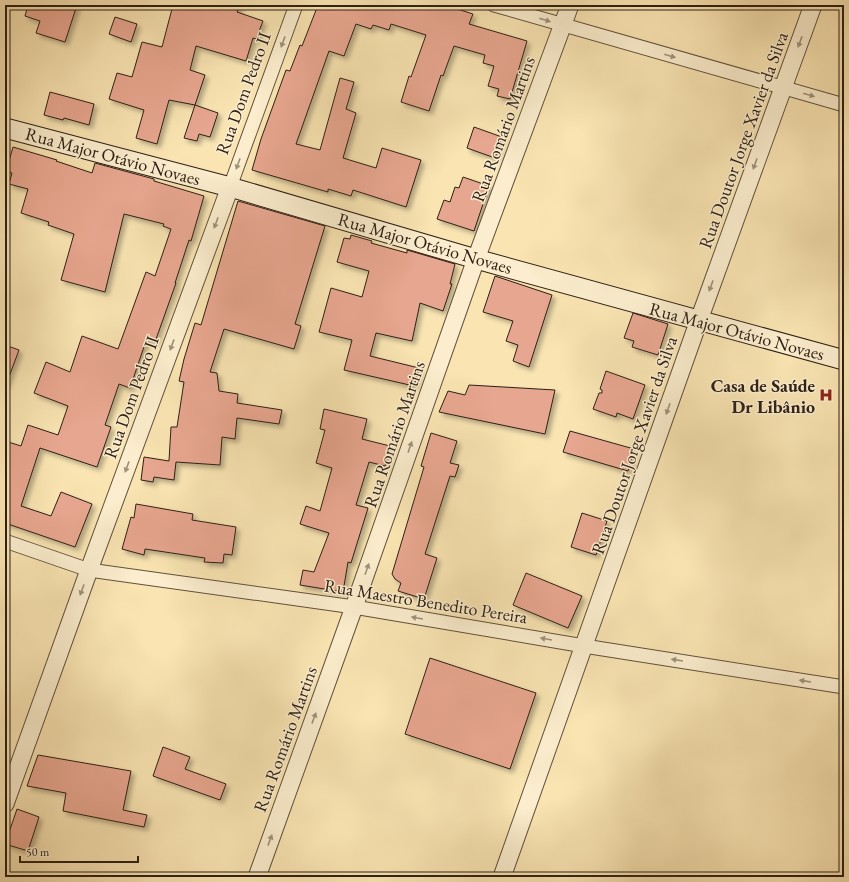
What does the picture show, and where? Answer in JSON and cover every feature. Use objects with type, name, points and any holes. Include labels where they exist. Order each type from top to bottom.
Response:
[{"type":"main road","name":"Rua Major Otávio Novaes","points":[[5,128],[230,187],[476,259],[844,360]]},
{"type":"street","name":"Rua Dom Pedro II","points":[[5,804],[296,5]]},
{"type":"street","points":[[494,5],[844,105]]},
{"type":"street","name":"Rua Romário Martins","points":[[256,877],[354,607],[476,259],[570,5]]},
{"type":"street","name":"Rua Doutor Jorge Xavier da Silva","points":[[502,877],[699,320],[813,5]]},
{"type":"street","name":"Rua Maestro Benedito Pereira","points":[[5,542],[89,570],[354,607],[584,646],[844,687]]},
{"type":"building","points":[[28,5],[77,5],[65,42],[36,33],[40,21],[25,16]]},
{"type":"building","points":[[173,5],[240,5],[237,12],[263,21],[256,39],[253,38],[246,61],[196,46],[190,70],[205,75],[195,105],[169,100],[157,144],[136,138],[144,110],[109,99],[117,73],[132,77],[142,42],[162,47]]},
{"type":"building","points":[[318,5],[445,5],[473,14],[469,24],[527,41],[510,99],[497,96],[499,89],[488,86],[494,66],[483,63],[485,55],[454,46],[443,76],[441,75],[429,111],[401,102],[409,76],[411,77],[426,35],[391,24],[389,30],[373,25],[371,29],[356,24],[344,56],[329,51],[296,144],[320,150],[340,78],[354,82],[346,109],[356,113],[343,158],[376,168],[382,148],[421,160],[406,207],[353,190],[351,196],[328,189],[328,192],[252,170],[261,139],[286,70],[290,71],[300,45],[302,46]]},
{"type":"building","points":[[115,17],[137,24],[131,42],[109,34]]},
{"type":"building","points":[[50,92],[94,104],[89,125],[64,118],[63,120],[44,115]]},
{"type":"building","points":[[195,105],[218,113],[210,137],[199,134],[197,141],[184,138]]},
{"type":"building","points":[[474,127],[502,137],[495,158],[467,148]]},
{"type":"building","points":[[13,147],[57,160],[56,161],[92,173],[95,163],[154,179],[154,181],[204,196],[191,241],[189,240],[176,283],[155,342],[147,338],[130,388],[119,384],[105,425],[111,427],[97,467],[40,448],[21,506],[51,516],[61,492],[92,504],[75,547],[5,523],[5,441],[21,446],[28,425],[58,435],[68,406],[34,393],[46,362],[70,372],[82,336],[118,349],[146,272],[155,276],[171,229],[163,226],[164,224],[124,214],[105,292],[61,280],[74,234],[48,225],[49,222],[21,213],[28,189],[9,184],[12,173],[6,171]]},
{"type":"building","points":[[463,177],[489,186],[474,231],[437,219],[444,200],[450,202],[455,187],[459,188]]},
{"type":"building","points":[[238,201],[325,226],[295,324],[301,326],[294,349],[224,329],[210,372],[217,373],[219,391],[238,394],[237,403],[282,410],[279,424],[237,418],[235,439],[222,437],[220,465],[176,462],[174,480],[154,477],[153,482],[141,480],[144,457],[169,461],[171,427],[177,427],[184,382],[179,381],[184,359],[195,323],[201,325]]},
{"type":"building","points":[[351,235],[372,241],[371,243],[407,253],[407,250],[455,264],[450,284],[452,284],[443,311],[420,303],[412,341],[376,333],[370,356],[419,368],[414,386],[344,370],[352,340],[319,332],[331,288],[362,297],[369,271],[337,262],[344,238],[350,239]]},
{"type":"building","points":[[495,276],[552,295],[529,367],[513,361],[518,345],[506,341],[513,321],[483,312]]},
{"type":"building","points":[[633,313],[668,324],[658,355],[632,347],[634,341],[624,338]]},
{"type":"building","points":[[5,345],[19,350],[6,385],[5,385]]},
{"type":"building","points":[[606,371],[645,385],[633,419],[617,413],[616,417],[593,409],[599,393],[602,393],[602,390],[600,389]]},
{"type":"building","points":[[469,385],[555,390],[545,434],[439,412],[448,391],[465,395]]},
{"type":"building","points":[[324,409],[367,419],[362,439],[390,446],[385,466],[369,462],[356,505],[368,508],[351,563],[348,562],[343,592],[300,585],[303,570],[314,572],[329,533],[300,524],[306,506],[320,511],[332,468],[316,463],[325,430],[320,429]]},
{"type":"building","points":[[570,431],[634,449],[628,471],[563,452]]},
{"type":"building","points":[[431,433],[457,441],[450,463],[459,465],[455,477],[450,476],[425,554],[437,558],[424,599],[398,591],[401,583],[395,579],[392,574],[424,467],[421,466]]},
{"type":"building","points":[[136,504],[193,514],[192,520],[236,527],[232,555],[224,554],[223,563],[204,562],[205,558],[145,549],[144,555],[122,549],[131,517],[134,518]]},
{"type":"building","points":[[582,513],[607,521],[596,555],[571,547]]},
{"type":"building","points":[[526,573],[582,596],[568,628],[513,605]]},
{"type":"building","points":[[430,658],[536,693],[510,769],[405,734]]},
{"type":"building","points":[[163,747],[190,757],[185,769],[226,784],[220,800],[153,776]]},
{"type":"building","points":[[38,755],[131,771],[123,810],[147,815],[144,827],[63,811],[66,793],[27,786]]},
{"type":"building","points":[[17,809],[39,817],[28,851],[5,844]]},
{"type":"place","name":"Casa de Saúde Dr Libânio","points":[[826,395]]}]
